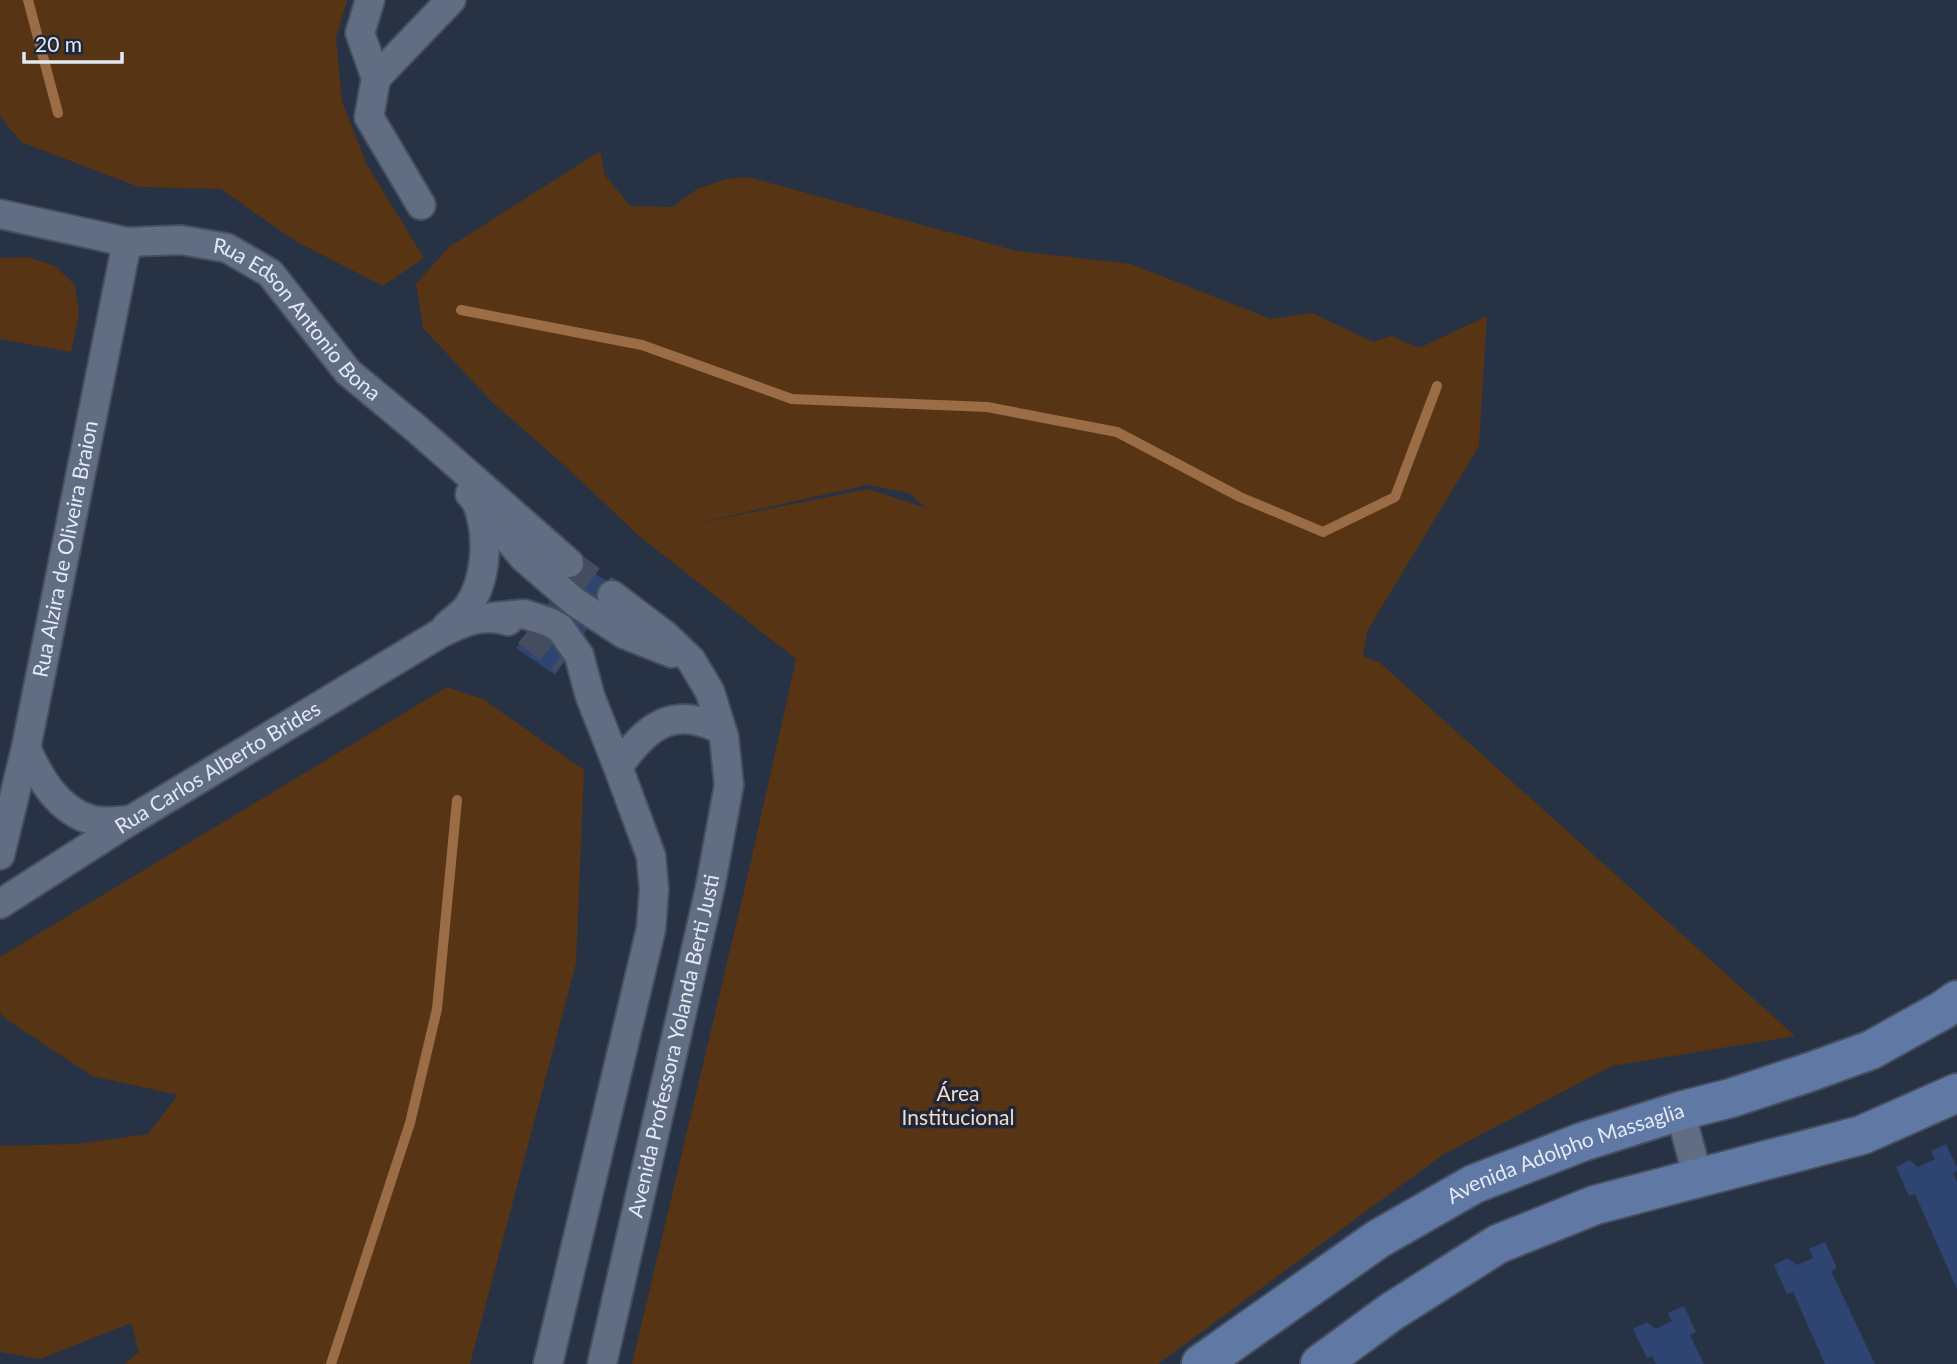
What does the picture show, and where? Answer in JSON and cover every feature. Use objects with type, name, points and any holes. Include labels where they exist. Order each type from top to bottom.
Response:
[{"type":"main road","name":"Avenida Adolpho Massaglia","points":[[1201,1364],[1378,1239],[1474,1184],[1582,1142],[1731,1098],[1871,1049],[1957,1000]]},
{"type":"main road","points":[[1320,1364],[1391,1312],[1498,1244],[1595,1205],[1862,1135],[1957,1093]]},
{"type":"street","points":[[370,0],[360,33],[376,78],[369,117],[421,205]]},
{"type":"street","points":[[376,78],[451,0]]},
{"type":"street","name":"Rua Edson Antonio Bona","points":[[0,214],[127,242],[181,240],[227,248],[270,273],[348,372],[569,563]]},
{"type":"street","name":"Rua Alzira de Oliveira Braion","points":[[0,855],[26,748],[127,242]]},
{"type":"street","points":[[418,430],[524,558],[575,602],[624,634],[691,660]]},
{"type":"street","name":"Rua Carlos Alberto Brides","points":[[439,634],[467,608],[478,586],[483,564],[484,538],[482,516],[477,503]]},
{"type":"street","name":"Avenida Professora Yolanda Berti Justi","points":[[602,1364],[707,902],[729,785],[724,737],[710,692],[691,660],[666,636],[611,596]]},
{"type":"street","points":[[483,618],[524,614],[549,622],[560,628],[579,656],[590,695],[651,856],[654,890],[651,929],[548,1364]]},
{"type":"street","points":[[483,618],[510,622],[527,632]]},
{"type":"street","name":"Rua Carlos Alberto Brides","points":[[3,895],[439,634],[483,618]]},
{"type":"street","points":[[564,662],[590,695]]},
{"type":"street","points":[[618,767],[634,745],[651,729],[673,720],[694,719],[720,729]]},
{"type":"street","points":[[26,748],[38,775],[65,807],[89,820],[131,820]]},
{"type":"street","points":[[1680,1111],[1698,1178]]},
{"type":"green space","points":[[0,0],[347,0],[336,38],[342,101],[366,163],[424,258],[383,286],[295,241],[221,189],[139,187],[21,142],[0,116]]},
{"type":"green space","name":"Área Institucional","points":[[600,151],[605,175],[630,206],[672,207],[697,189],[726,179],[748,177],[1017,251],[1131,264],[1271,319],[1312,313],[1373,342],[1391,336],[1419,348],[1487,316],[1479,446],[1367,631],[1363,656],[1379,662],[1795,1036],[1612,1066],[1444,1154],[1158,1364],[632,1364],[796,659],[639,536],[492,402],[423,328],[416,284],[449,247]],"holes":[[[867,485],[909,493],[926,508],[868,489],[693,524]]]},
{"type":"green space","points":[[28,257],[55,266],[75,285],[79,314],[71,352],[0,339],[0,258]]},
{"type":"green space","points":[[447,687],[483,699],[584,770],[576,963],[470,1364],[125,1364],[139,1352],[131,1323],[40,1359],[0,1352],[0,1146],[76,1144],[148,1134],[178,1095],[92,1076],[6,1019],[0,1012],[0,957]]},
{"type":"building","points":[[578,561],[616,588],[555,675],[516,648]]},
{"type":"building","points":[[1946,1144],[1957,1167],[1957,1171],[1953,1173],[1957,1182],[1957,1289],[1915,1194],[1909,1196],[1896,1167],[1910,1160],[1918,1167],[1935,1159],[1931,1151]]},
{"type":"building","points":[[1825,1242],[1837,1268],[1831,1271],[1875,1364],[1825,1364],[1793,1292],[1787,1294],[1774,1265],[1788,1258],[1797,1265],[1813,1258],[1809,1249]]},
{"type":"building","points":[[1684,1306],[1696,1332],[1690,1335],[1704,1364],[1656,1364],[1652,1356],[1647,1358],[1633,1329],[1647,1322],[1656,1329],[1672,1321],[1668,1313]]},
{"type":"waterway","points":[[28,0],[58,113]]},
{"type":"waterway","points":[[461,310],[642,345],[792,399],[987,407],[1117,432],[1240,497],[1323,532],[1395,497],[1437,386]]},
{"type":"waterway","points":[[331,1364],[410,1123],[437,1009],[457,800]]},
{"type":"tunnel","points":[[569,563],[612,595]]},
{"type":"tunnel","points":[[527,632],[564,662]]}]
